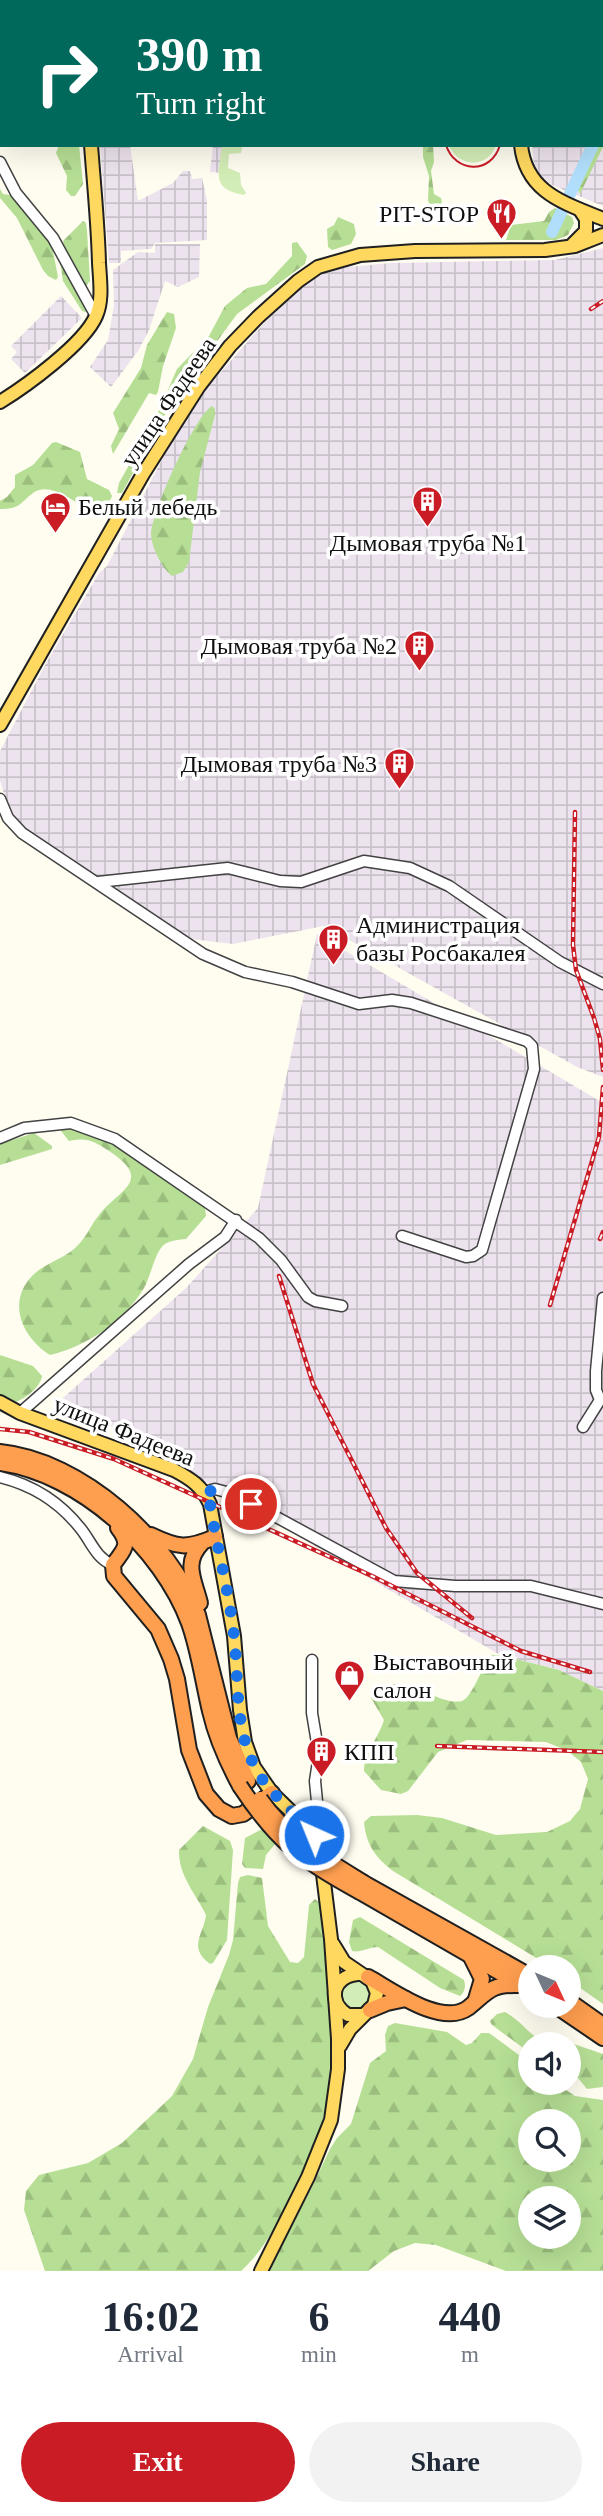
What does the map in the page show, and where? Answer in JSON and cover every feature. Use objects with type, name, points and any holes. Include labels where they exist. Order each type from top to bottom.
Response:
[{"type":"highway","points":[[0,1452],[37,1461],[71,1476],[128,1515],[145,1532],[179,1576],[191,1595],[198,1615],[229,1738],[244,1783]]},
{"type":"highway","points":[[0,1463],[47,1476],[106,1513],[133,1537],[156,1564],[188,1620],[211,1714],[228,1764],[293,1836],[362,1887],[471,1956],[518,1980]]},
{"type":"highway","points":[[106,1513],[125,1540],[114,1576],[150,1619],[163,1640],[177,1679],[189,1750],[206,1794],[219,1810],[232,1816],[243,1814],[272,1793]]},
{"type":"highway","points":[[145,1532],[170,1545],[180,1547],[209,1540]]},
{"type":"highway","points":[[198,1615],[200,1603],[190,1562],[193,1553],[209,1540]]},
{"type":"highway","points":[[117,1560],[138,1553],[156,1564]]},
{"type":"highway","points":[[362,1887],[518,1979]]},
{"type":"highway","points":[[471,1956],[482,1979],[475,2001]]},
{"type":"highway","points":[[363,1975],[439,2013],[449,2014],[461,2011],[494,1986],[518,1985]]},
{"type":"highway","points":[[367,2012],[407,1998]]},
{"type":"highway","points":[[581,2009],[603,2025]]},
{"type":"highway","points":[[574,2018],[603,2038]]},
{"type":"main road","points":[[0,402],[46,369],[75,342],[96,316],[100,287],[91,147]]},
{"type":"main road","points":[[522,147],[528,173],[540,187],[556,198],[603,219]]},
{"type":"main road","points":[[566,248],[586,231],[586,219],[580,210]]},
{"type":"main road","name":"улица Фадеева","points":[[0,726],[143,474],[199,386],[230,346],[298,281],[318,267],[360,255],[415,251],[566,248],[603,235]]},
{"type":"main road","name":"улица Фадеева","points":[[0,1402],[20,1413],[174,1471],[194,1481],[204,1492],[210,1504],[209,1540],[227,1590],[245,1742],[254,1767],[272,1793],[308,1828]]},
{"type":"main road","points":[[261,2271],[321,2149],[331,2120],[336,2093],[338,2050],[331,1939],[322,1863],[314,1835],[308,1828]]},
{"type":"main road","points":[[331,1939],[341,1958],[376,1987],[377,1993],[374,2005],[350,2029],[338,2050]]},
{"type":"main road","points":[[363,1975],[349,1975],[341,1980],[336,1987],[335,1997],[342,2011],[348,2015],[367,2012]]},
{"type":"street","points":[[0,162],[16,193],[53,238],[96,316]]},
{"type":"street","points":[[0,799],[8,818],[22,833],[203,954],[245,972],[292,982],[359,1004],[392,1000],[411,1003],[527,1041],[532,1046],[534,1069],[482,1250],[466,1257],[402,1236]]},
{"type":"street","points":[[98,882],[228,868],[279,881],[301,882],[364,861],[410,868],[449,886],[560,962],[603,984]]},
{"type":"street","points":[[0,1138],[24,1128],[71,1123],[124,1145],[236,1220],[281,1260],[307,1297],[342,1306]]},
{"type":"street","points":[[20,1413],[189,1264],[225,1237],[236,1220]]},
{"type":"street","points":[[583,1427],[599,1402],[596,1371],[603,1298]]},
{"type":"street","points":[[0,1477],[36,1489],[66,1511],[104,1561],[117,1560]]},
{"type":"street","points":[[204,1492],[215,1489],[234,1494],[394,1581],[455,1586],[531,1586],[603,1604]]},
{"type":"street","points":[[308,1828],[318,1812],[314,1781],[318,1755],[312,1713],[312,1660]]},
{"type":"shaded area","points":[[100,147],[130,147],[138,201],[173,183],[183,171],[190,171],[192,179],[202,178],[207,200],[207,240],[155,243],[151,249],[121,251],[121,263],[109,263]]},
{"type":"shaded area","points":[[213,147],[225,147],[222,173],[210,172]]},
{"type":"shaded area","points":[[532,147],[603,147],[603,206],[552,185],[540,175],[534,165]]},
{"type":"shaded area","points":[[155,244],[200,244],[199,277],[178,287],[165,281],[149,330],[138,351],[111,387],[90,367],[108,340],[114,305],[113,270],[138,252],[155,253]]},
{"type":"shaded area","points":[[603,248],[603,1077],[577,1067],[324,926],[233,944],[191,939],[17,822],[0,780],[0,751],[45,665],[99,573],[107,566],[167,450],[207,388],[264,323],[305,285],[326,271],[348,267],[391,263],[555,260]]},
{"type":"shaded area","points":[[61,296],[82,318],[25,373],[11,359],[17,352],[11,346]]},
{"type":"shaded area","points":[[317,934],[603,1103],[603,1691],[559,1670],[500,1655],[63,1398],[186,1288],[258,1208]]},
{"type":"green space","points":[[58,147],[79,147],[83,184],[75,196],[71,196],[66,190],[67,176],[56,153]]},
{"type":"green space","points":[[222,147],[241,147],[241,153],[229,154],[228,168],[240,173],[241,185],[246,193],[244,195],[226,189],[221,184],[219,172]]},
{"type":"green space","points":[[423,147],[433,147],[434,162],[431,171],[434,194],[441,198],[442,203],[438,210],[433,209],[428,201],[429,176]]},
{"type":"green space","points":[[450,147],[495,147],[487,158],[473,163],[453,153]]},
{"type":"green space","points":[[598,147],[603,147],[580,194],[578,190]]},
{"type":"green space","points":[[0,189],[3,194],[15,199],[52,246],[58,277],[56,280],[43,270],[17,218],[0,198]]},
{"type":"green space","points":[[555,208],[572,217],[574,223],[568,235],[556,240],[506,240],[511,225],[544,221]]},
{"type":"green space","points":[[338,217],[354,224],[356,234],[351,244],[332,250],[328,247],[327,229],[334,225]]},
{"type":"green space","points":[[83,221],[87,231],[90,281],[86,286],[65,250],[63,241]]},
{"type":"green space","points":[[297,242],[307,256],[305,264],[237,314],[169,407],[122,493],[117,493],[119,483],[157,415],[177,369],[209,336],[225,306],[247,288],[266,284],[292,256],[292,243]]},
{"type":"green space","points":[[60,261],[86,312],[82,311],[63,281]]},
{"type":"green space","points":[[167,312],[174,314],[176,328],[163,366],[158,392],[156,395],[149,393],[113,454],[111,446],[119,429],[113,413],[141,368],[147,345]]},
{"type":"green space","points":[[212,406],[215,415],[200,472],[189,562],[183,572],[172,576],[164,568],[155,551],[151,539],[153,522],[185,445]]},
{"type":"green space","points":[[56,442],[80,452],[87,479],[109,490],[112,496],[106,511],[97,516],[66,496],[48,489],[33,493],[16,507],[0,509],[0,501],[15,487],[15,475],[33,465],[52,443]]},
{"type":"green space","points":[[63,1127],[87,1133],[115,1145],[205,1208],[206,1216],[186,1239],[163,1245],[144,1288],[115,1322],[91,1339],[50,1355],[32,1339],[21,1318],[20,1296],[25,1285],[37,1271],[78,1245],[99,1215],[123,1192],[131,1178],[130,1170],[123,1161],[90,1141],[69,1141],[61,1131]]},
{"type":"green space","points":[[34,1133],[52,1146],[52,1149],[0,1165],[0,1144]]},
{"type":"green space","points":[[0,1355],[33,1366],[42,1376],[31,1392],[13,1403],[0,1395]]},
{"type":"green space","points":[[492,1655],[500,1655],[559,1670],[603,1691],[603,2004],[581,1988],[581,1955],[531,1955],[393,1871],[377,1856],[367,1838],[364,1822],[371,1816],[417,1815],[442,1818],[496,1835],[547,1832],[570,1821],[580,1809],[588,1779],[581,1762],[568,1751],[546,1742],[467,1740],[438,1752],[408,1791],[401,1794],[381,1790],[364,1771],[366,1758],[384,1720],[371,1698],[379,1688],[390,1684],[402,1685],[440,1698],[462,1701],[470,1694]]},
{"type":"green space","points":[[203,1826],[230,1841],[233,1850],[227,1940],[210,1964],[199,1952],[198,1946],[206,1915],[184,1876],[179,1859],[179,1850]]},
{"type":"green space","points":[[264,1828],[276,1843],[266,1855],[263,1869],[245,1868],[242,1864],[245,1838]]},
{"type":"green space","points":[[248,1875],[262,1878],[268,1926],[290,1962],[298,1963],[304,1957],[309,1905],[315,1899],[321,1904],[332,2012],[330,2088],[320,2128],[289,2201],[262,2247],[241,2271],[45,2271],[24,2210],[26,2191],[39,2175],[88,2163],[122,2143],[172,2096],[193,2059],[208,2007],[229,1955],[233,1940],[238,1883],[240,1877]]},
{"type":"green space","points":[[360,1917],[464,1980],[463,1993],[460,1996],[440,1988],[378,1947],[352,1951],[349,1942],[353,1920]]},
{"type":"green space","points":[[356,1979],[367,1984],[372,1995],[367,2006],[356,2011],[345,2006],[340,1995],[345,1984]]},
{"type":"green space","points":[[505,2012],[530,2032],[518,2032],[518,2044],[492,2025],[490,2021],[497,2014]]},
{"type":"green space","points":[[395,2023],[447,2032],[466,2045],[472,2043],[481,2033],[489,2033],[518,2054],[518,2095],[574,2095],[603,2100],[603,2271],[506,2271],[436,2245],[415,2243],[394,2251],[368,2271],[270,2271],[286,2232],[330,2149],[351,2124],[370,2063],[386,2051],[385,2035],[388,2026]]},
{"type":"green space","points":[[581,2046],[603,2054],[603,2087],[587,2089],[581,2082]]},
{"type":"waterway","points":[[552,232],[592,147]]},
{"type":"tram line","points":[[447,147],[457,161],[473,167],[489,162],[499,147]]},
{"type":"railway","points":[[591,309],[603,301]]},
{"type":"railway","points":[[575,812],[573,945],[576,970],[600,1039],[603,1070]]},
{"type":"railway","points":[[550,1305],[599,1137],[603,1087]]},
{"type":"railway","points":[[600,1239],[603,1232]]},
{"type":"railway","points":[[279,1276],[313,1384],[386,1528],[417,1573],[472,1618]]},
{"type":"railway","points":[[0,1429],[29,1432],[114,1459],[372,1576],[521,1651],[590,1672]]},
{"type":"railway","points":[[437,1746],[603,1752]]},
{"type":"place","name":"PIT-STOP","points":[[502,241]]},
{"type":"place","name":"Дымовая труба №1","points":[[428,528]]},
{"type":"place","name":"Белый лебедь","points":[[55,534]]},
{"type":"place","name":"Дымовая труба №2","points":[[420,673]]},
{"type":"place","name":"Дымовая труба №3","points":[[400,791]]},
{"type":"place","name":"Администрация базы Росбакалея","points":[[333,966]]},
{"type":"place","name":"Выставочный салон","points":[[350,1703]]},
{"type":"place","name":"КПП","points":[[321,1779]]},
{"type":"route","points":[[251,1504],[225,1491],[215,1489],[204,1492],[210,1504],[227,1590],[242,1730],[254,1767],[272,1793],[314,1835]]}]
